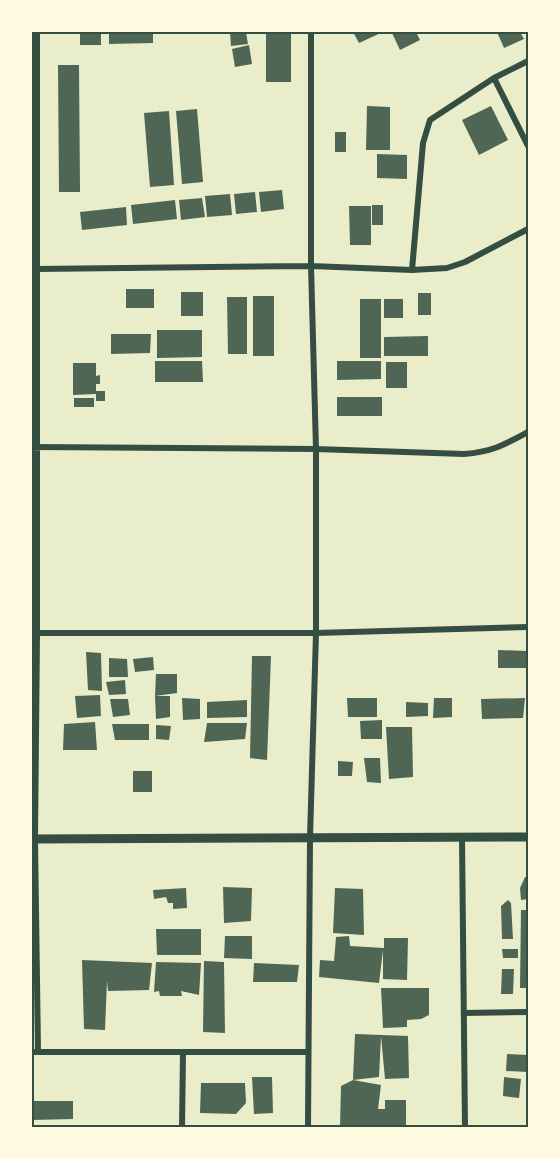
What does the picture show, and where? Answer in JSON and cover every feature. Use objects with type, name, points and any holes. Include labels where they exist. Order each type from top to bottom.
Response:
[{"type":"street","points":[[37,32],[33,839],[35,1052],[308,1052]]},
{"type":"street","points":[[308,1128],[316,449],[311,266],[311,32]]},
{"type":"street","points":[[412,270],[423,143],[430,120],[494,78],[528,61]]},
{"type":"street","points":[[494,78],[528,146]]},
{"type":"street","points":[[36,269],[311,266],[412,270],[447,268],[465,262],[528,229]]},
{"type":"street","points":[[34,447],[316,449],[464,454],[484,453],[503,446],[528,432]]},
{"type":"street","points":[[34,633],[315,633],[528,627]]},
{"type":"street","points":[[462,837],[465,1128]]},
{"type":"street","points":[[33,839],[528,837]]},
{"type":"street","points":[[464,1013],[528,1012]]},
{"type":"street","points":[[182,1128],[183,1052]]},
{"type":"building","points":[[80,32],[101,32],[101,45],[80,45]]},
{"type":"building","points":[[109,32],[153,32],[153,43],[109,44]]},
{"type":"building","points":[[230,32],[246,32],[248,44],[231,46]]},
{"type":"building","points":[[266,32],[291,32],[291,82],[266,82]]},
{"type":"building","points":[[353,32],[383,32],[359,43]]},
{"type":"building","points":[[416,32],[420,40],[400,50],[392,33]]},
{"type":"building","points":[[497,32],[520,32],[524,39],[504,48]]},
{"type":"building","points":[[249,45],[252,64],[235,67],[232,49]]},
{"type":"building","points":[[58,65],[79,65],[80,192],[59,192]]},
{"type":"building","points":[[367,106],[390,107],[390,150],[366,150]]},
{"type":"building","points":[[491,106],[508,140],[479,155],[462,120]]},
{"type":"building","points":[[197,109],[203,182],[182,184],[176,111]]},
{"type":"building","points":[[169,111],[174,185],[150,187],[144,113]]},
{"type":"building","points":[[335,132],[346,132],[346,152],[335,152]]},
{"type":"building","points":[[377,154],[407,155],[407,179],[377,178]]},
{"type":"building","points":[[282,190],[284,209],[261,212],[259,192]]},
{"type":"building","points":[[255,192],[257,212],[236,214],[234,194]]},
{"type":"building","points":[[230,194],[232,215],[207,217],[205,196]]},
{"type":"building","points":[[202,198],[205,217],[181,220],[179,200]]},
{"type":"building","points":[[175,200],[177,219],[133,224],[131,205]]},
{"type":"building","points":[[372,205],[383,205],[383,225],[372,225]]},
{"type":"building","points":[[349,206],[371,206],[371,245],[350,245]]},
{"type":"building","points":[[126,207],[127,225],[82,230],[80,212]]},
{"type":"building","points":[[126,289],[154,289],[154,308],[126,308]]},
{"type":"building","points":[[181,292],[203,292],[203,316],[181,316]]},
{"type":"building","points":[[418,293],[431,293],[431,315],[418,315]]},
{"type":"building","points":[[253,296],[274,296],[274,356],[253,356]]},
{"type":"building","points":[[227,297],[247,297],[247,354],[228,354]]},
{"type":"building","points":[[360,299],[381,299],[381,358],[360,358]]},
{"type":"building","points":[[384,299],[403,299],[403,318],[384,318]]},
{"type":"building","points":[[157,330],[202,330],[202,357],[157,358]]},
{"type":"building","points":[[111,334],[151,334],[150,353],[111,354]]},
{"type":"building","points":[[428,336],[428,356],[384,356],[384,337]]},
{"type":"building","points":[[155,361],[202,361],[203,382],[155,382]]},
{"type":"building","points":[[337,361],[381,361],[381,379],[337,380]]},
{"type":"building","points":[[386,362],[407,362],[407,388],[386,388]]},
{"type":"building","points":[[73,363],[96,363],[96,376],[100,375],[100,384],[96,384],[96,391],[105,391],[105,401],[96,401],[96,394],[73,395]]},
{"type":"building","points":[[337,397],[382,397],[382,416],[337,416]]},
{"type":"building","points":[[74,398],[94,398],[94,407],[74,407]]},
{"type":"building","points":[[498,650],[527,651],[526,668],[498,668]]},
{"type":"building","points":[[86,652],[101,653],[102,691],[88,690]]},
{"type":"building","points":[[252,656],[271,656],[267,760],[250,758]]},
{"type":"building","points":[[153,657],[154,670],[135,672],[133,659]]},
{"type":"building","points":[[109,658],[127,659],[128,677],[109,677]]},
{"type":"building","points":[[156,674],[177,674],[177,693],[155,696]]},
{"type":"building","points":[[125,680],[126,694],[109,695],[106,682]]},
{"type":"building","points":[[100,695],[101,716],[77,718],[75,696]]},
{"type":"building","points":[[155,696],[170,696],[170,717],[156,719]]},
{"type":"building","points":[[182,698],[200,699],[200,719],[183,720]]},
{"type":"building","points":[[347,698],[377,698],[377,717],[348,717]]},
{"type":"building","points":[[434,698],[452,698],[452,717],[433,718]]},
{"type":"building","points":[[525,698],[523,718],[482,719],[481,699]]},
{"type":"building","points":[[110,699],[128,699],[130,715],[113,717]]},
{"type":"building","points":[[247,700],[247,717],[207,718],[207,702]]},
{"type":"building","points":[[406,702],[428,703],[428,716],[406,717]]},
{"type":"building","points":[[382,720],[382,739],[361,739],[360,721]]},
{"type":"building","points":[[95,722],[97,750],[63,750],[64,724]]},
{"type":"building","points":[[207,723],[247,723],[245,739],[204,742]]},
{"type":"building","points":[[112,724],[149,724],[149,740],[115,740]]},
{"type":"building","points":[[156,725],[171,726],[169,740],[156,739]]},
{"type":"building","points":[[386,727],[412,727],[413,777],[389,779]]},
{"type":"building","points":[[364,758],[380,758],[381,783],[367,782]]},
{"type":"building","points":[[338,761],[353,762],[352,776],[338,776]]},
{"type":"building","points":[[133,771],[152,771],[152,792],[133,792]]},
{"type":"building","points":[[525,877],[528,877],[528,899],[521,900],[520,888]]},
{"type":"building","points":[[223,887],[252,888],[251,921],[224,923]]},
{"type":"building","points":[[186,888],[187,908],[173,909],[173,903],[168,903],[166,897],[154,899],[153,890]]},
{"type":"building","points":[[335,888],[363,889],[364,935],[333,933]]},
{"type":"building","points":[[508,900],[511,903],[513,939],[502,939],[501,906]]},
{"type":"building","points":[[521,910],[528,910],[528,988],[520,988]]},
{"type":"building","points":[[156,929],[201,929],[201,955],[157,955]]},
{"type":"building","points":[[225,936],[252,936],[252,959],[224,958]]},
{"type":"building","points":[[349,936],[350,946],[384,948],[384,938],[408,938],[407,980],[383,979],[383,950],[379,983],[319,977],[320,960],[334,961],[336,937]]},
{"type":"building","points":[[502,949],[518,949],[518,958],[503,958]]},
{"type":"building","points":[[82,960],[152,963],[149,990],[108,991],[107,981],[105,1030],[84,1029]]},
{"type":"building","points":[[204,961],[224,962],[225,1033],[203,1032]]},
{"type":"building","points":[[156,962],[201,963],[199,995],[181,991],[182,996],[160,996],[159,991],[154,992]]},
{"type":"building","points":[[254,963],[299,965],[297,982],[253,982]]},
{"type":"building","points":[[502,969],[514,969],[513,994],[501,994]]},
{"type":"building","points":[[381,988],[429,988],[429,1015],[421,1019],[407,1020],[407,1027],[383,1028]]},
{"type":"building","points":[[355,1034],[408,1036],[409,1078],[385,1079],[381,1036],[379,1077],[353,1080]]},
{"type":"building","points":[[507,1054],[528,1055],[528,1072],[506,1071]]},
{"type":"building","points":[[252,1077],[272,1077],[273,1113],[254,1114]]},
{"type":"building","points":[[504,1077],[521,1079],[519,1098],[503,1096]]},
{"type":"building","points":[[353,1080],[381,1085],[378,1109],[385,1109],[385,1100],[406,1100],[406,1128],[340,1128],[341,1086]]},
{"type":"building","points":[[201,1083],[245,1083],[246,1103],[236,1114],[200,1113]]},
{"type":"building","points":[[32,1101],[73,1101],[73,1119],[32,1120]]}]
